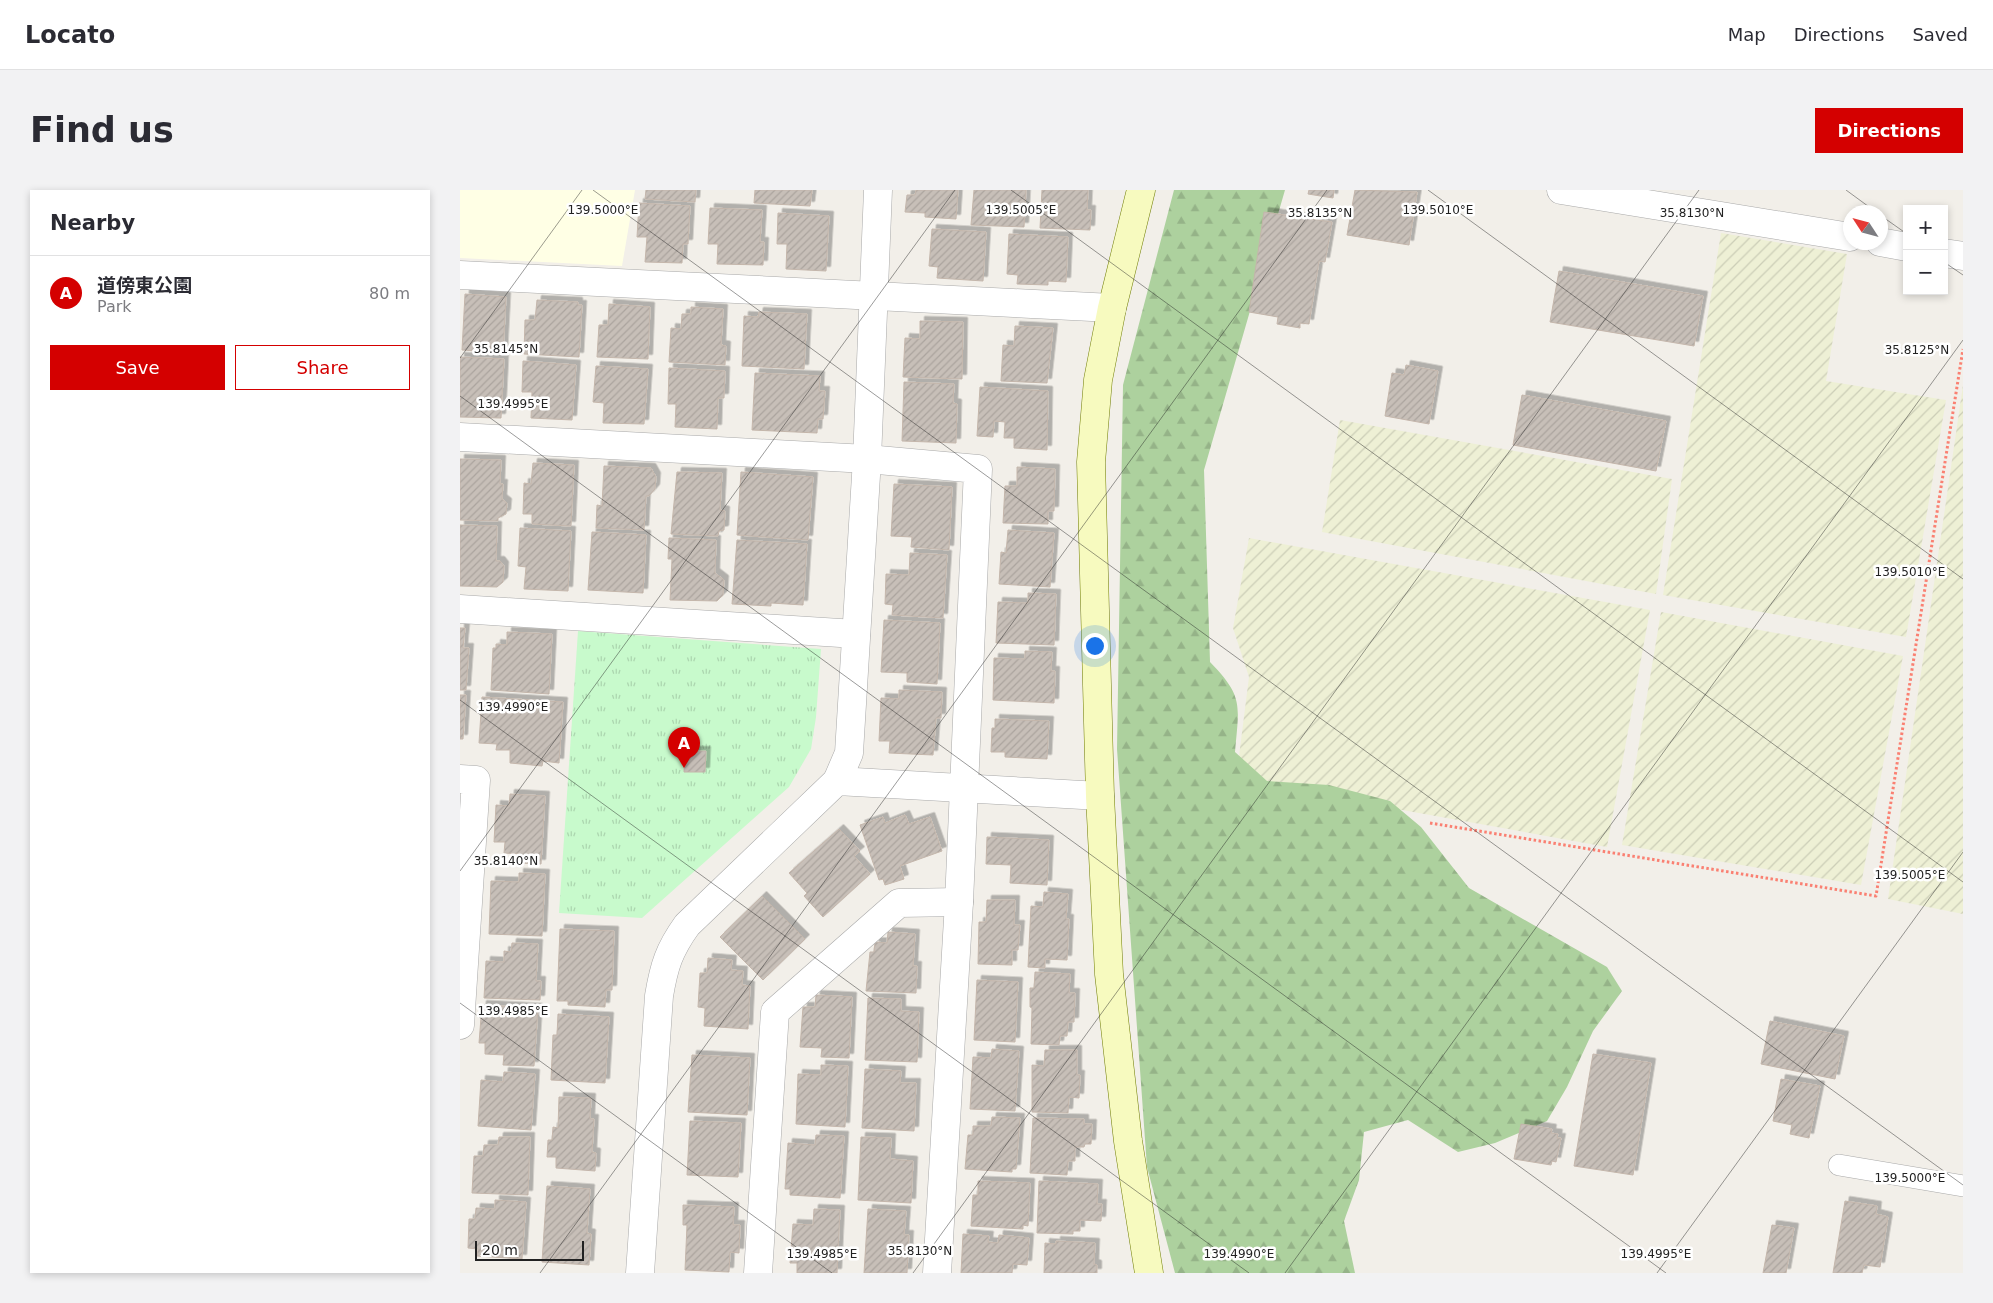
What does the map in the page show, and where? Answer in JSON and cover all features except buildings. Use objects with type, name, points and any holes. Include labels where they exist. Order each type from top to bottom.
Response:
[{"type":"street","points":[[640,1273],[659,996],[664,966],[673,944],[687,925],[837,781],[849,753],[867,459],[872,297],[878,190]]},
{"type":"street","points":[[1141,190],[1112,308],[1098,380],[1091,462],[1100,796],[1109,974],[1128,1141],[1149,1273]]},
{"type":"street","points":[[1561,190],[1843,237]]},
{"type":"street","points":[[1888,243],[1903,246]]},
{"type":"street","points":[[1948,254],[1963,256]]},
{"type":"street","points":[[460,275],[1112,308]]},
{"type":"street","points":[[460,438],[867,459],[978,469],[959,902],[937,1273]]},
{"type":"street","points":[[460,609],[856,634]]},
{"type":"street","points":[[460,779],[476,780],[460,1025]]},
{"type":"street","points":[[837,781],[1100,796]]},
{"type":"street","points":[[758,1273],[774,1012],[900,902],[959,902]]},
{"type":"lane","points":[[1839,1165],[1963,1186]]},
{"type":"path","points":[[1430,822],[1876,896],[1963,348]]},
{"type":"shaded area","points":[[460,190],[635,190],[622,266],[460,258]]},
{"type":"shaded area","points":[[1721,233],[1847,254],[1826,381],[1946,400],[1906,637],[1663,595]]},
{"type":"shaded area","points":[[1963,385],[1963,914],[1888,899]]},
{"type":"shaded area","points":[[1340,420],[1672,479],[1656,594],[1322,532]]},
{"type":"shaded area","points":[[1249,538],[1650,610],[1607,847],[1236,780],[1249,677],[1233,628]]},
{"type":"shaded area","points":[[1661,612],[1903,656],[1861,885],[1622,845]]},
{"type":"green space","points":[[1174,190],[1285,190],[1204,470],[1210,662],[1229,684],[1237,702],[1238,723],[1235,752],[1267,781],[1329,785],[1390,801],[1421,827],[1469,888],[1607,967],[1622,991],[1593,1031],[1567,1087],[1547,1121],[1495,1143],[1458,1152],[1408,1120],[1364,1132],[1359,1180],[1344,1221],[1355,1273],[1175,1273],[1147,1167],[1117,749],[1123,385]]},
{"type":"green space","points":[[578,631],[821,649],[816,717],[811,749],[789,787],[642,918],[559,913]]},
{"type":"place","name":"道傍東公園","points":[[684,768]]}]
